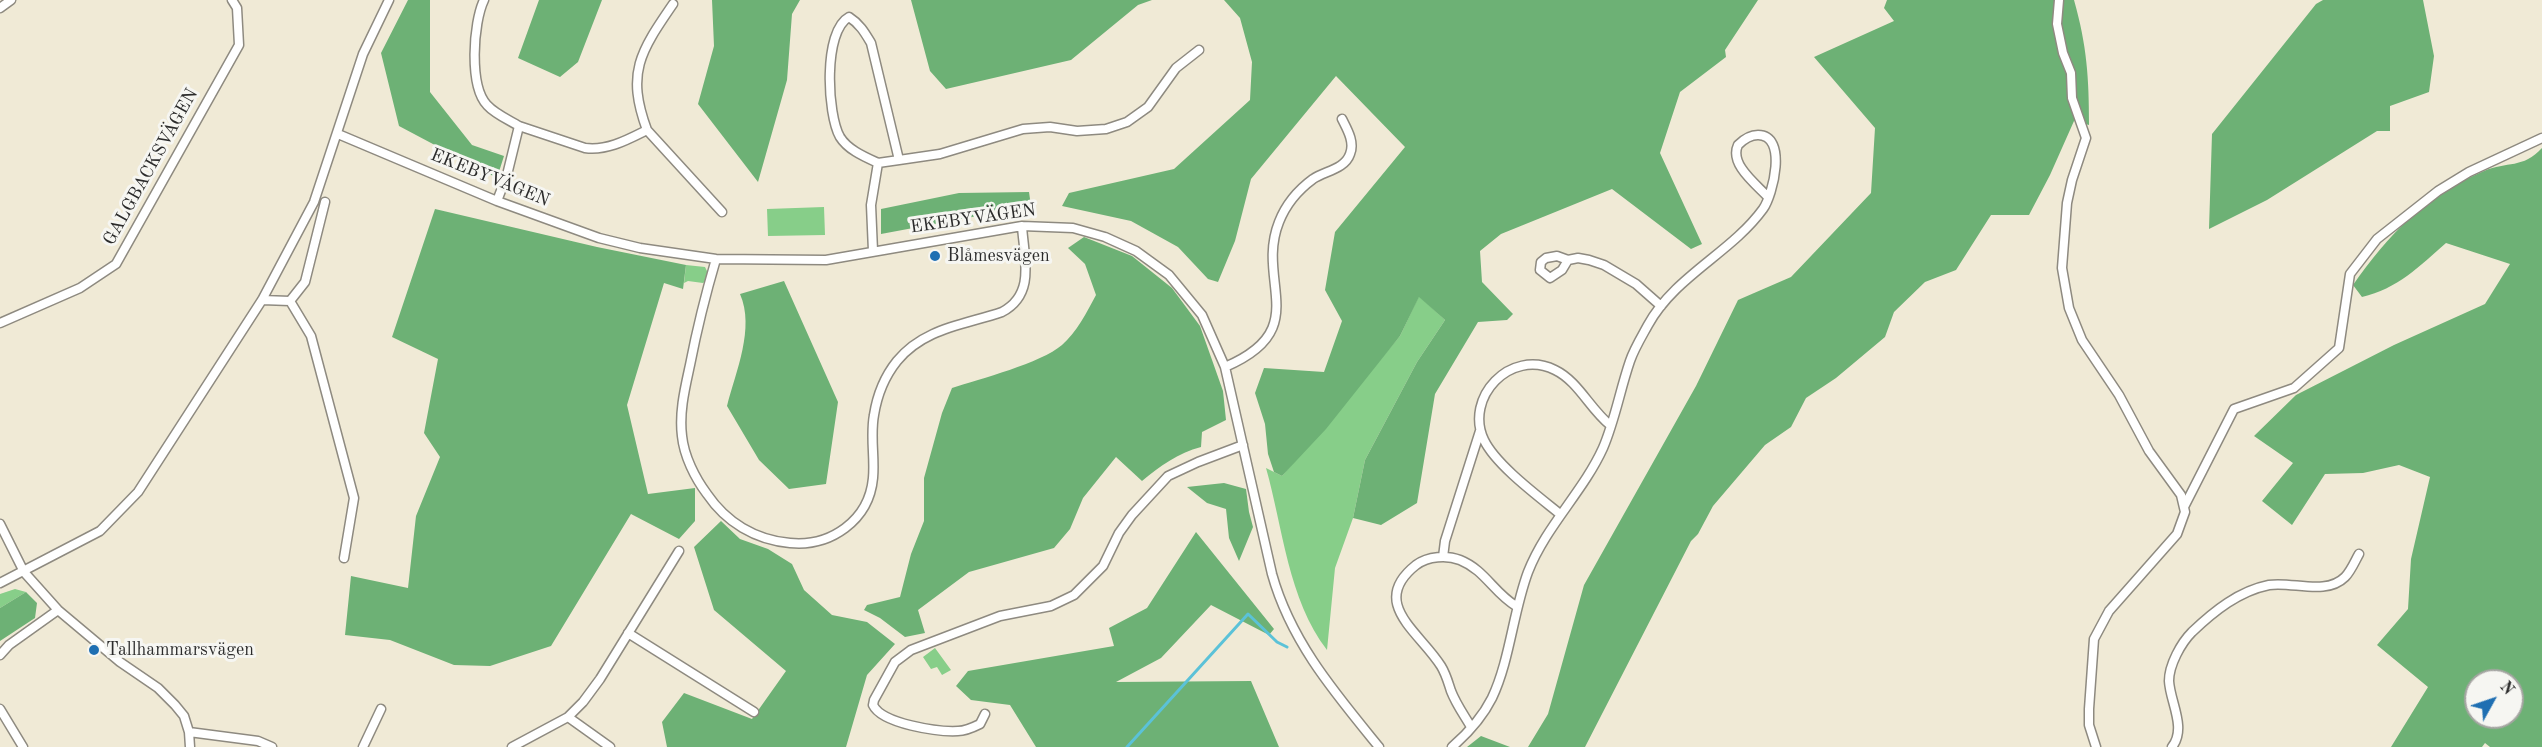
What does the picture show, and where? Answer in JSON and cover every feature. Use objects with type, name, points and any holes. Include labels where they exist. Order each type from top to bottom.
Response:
[{"type":"street","points":[[0,8],[11,0]]},
{"type":"street","name":"GALGBACKSVÄGEN","points":[[0,323],[80,288],[116,264],[239,45],[237,8],[232,0]]},
{"type":"street","points":[[0,583],[100,531],[138,492],[262,300],[314,202],[363,54],[389,0]]},
{"type":"street","points":[[484,0],[481,7],[476,48],[475,81],[486,104],[519,126],[585,148],[605,148],[647,130]]},
{"type":"street","points":[[2059,0],[2057,24],[2063,53],[2071,73],[2072,98],[2086,138],[2067,203],[2062,268],[2069,308],[2082,340],[2119,395],[2149,451],[2181,495],[2184,507],[2184,519],[2177,534],[2109,611],[2094,639],[2088,709],[2089,725],[2096,747]]},
{"type":"street","points":[[673,4],[641,54],[636,94],[647,130],[713,207],[722,212]]},
{"type":"street","points":[[899,160],[872,44],[864,30],[849,17],[838,27],[832,53],[830,89],[835,124],[841,138],[851,148],[878,163],[899,160],[940,154],[1023,129],[1050,128],[1077,131],[1106,129],[1127,122],[1148,107],[1176,68],[1199,50]]},
{"type":"street","points":[[1225,367],[1254,351],[1263,343],[1271,330],[1278,300],[1273,265],[1278,223],[1297,193],[1314,178],[1346,161],[1351,153],[1350,137],[1342,119]]},
{"type":"street","points":[[497,201],[507,175],[519,126]]},
{"type":"street","name":"EKEBYVÄGEN","points":[[338,134],[497,201],[599,238],[640,248],[716,259],[826,260],[1023,226],[1073,228],[1106,237],[1152,261],[1185,292],[1202,315],[1225,367],[1272,574],[1290,621],[1309,658],[1379,747]]},
{"type":"street","points":[[1452,747],[1471,727],[1492,698],[1516,606],[1536,554],[1560,514],[1579,490],[1603,446],[1630,359],[1661,306],[1688,278],[1749,225],[1765,206],[1773,186],[1776,168],[1773,146],[1763,135],[1752,135],[1738,145],[1736,155],[1741,167],[1768,197]]},
{"type":"street","points":[[2184,507],[2234,409],[2294,388],[2339,348],[2350,274],[2377,239],[2438,191],[2469,172],[2542,138]]},
{"type":"street","points":[[873,251],[871,206],[878,163]]},
{"type":"street","points":[[290,301],[305,282],[325,202]]},
{"type":"street","points":[[716,259],[682,406],[682,438],[688,458],[699,483],[718,509],[731,521],[762,537],[805,544],[840,532],[864,507],[873,480],[873,418],[876,403],[897,361],[918,342],[935,332],[1002,312],[1011,308],[1021,296],[1026,278],[1023,226]]},
{"type":"street","points":[[1568,260],[1578,258],[1589,260],[1611,268],[1636,284],[1661,306]]},
{"type":"street","points":[[262,300],[290,301]]},
{"type":"street","points":[[290,301],[311,336],[354,498],[344,558]]},
{"type":"street","points":[[1560,514],[1520,482],[1486,443],[1480,431],[1481,408],[1498,376],[1515,366],[1534,365],[1562,374],[1610,425]]},
{"type":"street","points":[[1443,557],[1445,541],[1480,431]]},
{"type":"street","points":[[985,714],[980,724],[960,731],[925,729],[879,713],[873,705],[895,662],[911,650],[1000,616],[1051,606],[1074,595],[1103,566],[1119,533],[1132,515],[1168,476],[1243,445]]},
{"type":"street","points":[[0,524],[24,572],[58,610],[120,662],[158,688],[184,716],[189,732],[190,747]]},
{"type":"street","points":[[512,747],[568,717],[600,679],[679,551]]},
{"type":"street","points":[[2172,747],[2179,729],[2169,678],[2178,653],[2190,634],[2219,608],[2246,592],[2271,585],[2325,586],[2344,578],[2359,554]]},
{"type":"street","points":[[1471,727],[1457,703],[1445,672],[1426,644],[1402,618],[1396,601],[1399,584],[1419,563],[1443,557],[1461,560],[1477,569],[1500,594],[1516,606]]},
{"type":"street","points":[[0,655],[9,645],[58,610]]},
{"type":"street","points":[[628,633],[754,712]]},
{"type":"street","points":[[0,709],[23,747]]},
{"type":"street","points":[[363,747],[381,710]]},
{"type":"street","points":[[568,717],[610,747]]},
{"type":"street","points":[[189,732],[258,741],[272,747]]},
{"type":"green space","points":[[408,0],[430,0],[430,92],[472,145],[504,156],[497,178],[399,126],[381,53]]},
{"type":"green space","points":[[539,0],[602,0],[578,62],[560,77],[518,58]]},
{"type":"green space","points":[[712,0],[800,0],[792,14],[787,80],[758,182],[698,104],[714,46]]},
{"type":"green space","points":[[911,0],[1152,0],[1138,5],[1071,60],[946,89],[930,71]]},
{"type":"green space","points":[[1224,0],[1758,0],[1725,50],[1726,57],[1680,92],[1660,153],[1702,244],[1691,249],[1612,189],[1501,234],[1480,251],[1482,282],[1513,314],[1507,320],[1478,322],[1435,394],[1417,503],[1381,525],[1353,518],[1365,460],[1417,362],[1445,320],[1419,297],[1400,336],[1326,429],[1282,476],[1274,472],[1268,454],[1265,424],[1255,393],[1264,368],[1324,372],[1342,321],[1325,290],[1335,232],[1405,147],[1336,76],[1251,179],[1235,241],[1218,282],[1208,279],[1178,247],[1131,221],[1062,206],[1069,193],[1174,169],[1250,100],[1252,62],[1240,18]]},
{"type":"green space","points":[[1887,0],[2074,0],[2086,62],[2089,125],[2074,121],[2029,215],[1991,215],[1956,270],[1925,282],[1894,312],[1885,337],[1836,378],[1806,398],[1791,427],[1765,445],[1713,506],[1698,534],[1691,541],[1585,747],[1528,747],[1548,714],[1584,585],[1696,386],[1738,300],[1791,277],[1871,193],[1875,128],[1814,57],[1894,21],[1884,8]]},
{"type":"green space","points":[[2323,0],[2423,0],[2434,56],[2429,92],[2390,106],[2390,131],[2377,131],[2267,200],[2209,229],[2212,134],[2316,4]]},
{"type":"green space","points":[[2542,148],[2542,747],[2490,747],[2485,743],[2482,747],[2391,747],[2428,687],[2377,645],[2408,609],[2411,559],[2430,477],[2399,465],[2363,473],[2325,474],[2292,525],[2262,501],[2293,463],[2254,436],[2296,395],[2394,345],[2485,304],[2510,264],[2446,243],[2407,276],[2375,293],[2362,297],[2353,285],[2380,249],[2426,204],[2484,171],[2528,159]]},
{"type":"green space","points":[[1029,192],[1031,206],[881,234],[881,209],[959,193]]},
{"type":"green space","points":[[824,207],[825,235],[768,236],[767,209]]},
{"type":"green space","points":[[435,209],[597,247],[686,265],[683,289],[664,283],[627,405],[648,494],[695,488],[695,521],[679,539],[631,514],[551,646],[490,666],[454,665],[390,640],[345,635],[351,576],[408,588],[416,516],[440,457],[424,433],[438,359],[392,337]]},
{"type":"green space","points":[[1084,237],[1132,256],[1172,288],[1200,326],[1223,391],[1226,420],[1202,432],[1201,447],[1170,461],[1142,481],[1116,457],[1083,498],[1070,529],[1054,548],[969,572],[918,610],[925,633],[905,637],[880,618],[864,610],[867,605],[900,597],[911,554],[924,521],[924,478],[942,413],[952,388],[1040,358],[1062,345],[1072,335],[1096,295],[1085,264],[1068,248]]},
{"type":"green space","points":[[686,265],[705,267],[708,273],[706,281],[684,283]]},
{"type":"green space","points":[[784,281],[838,402],[826,484],[789,489],[759,460],[727,406],[745,335],[746,321],[740,294]]},
{"type":"green space","points":[[1419,296],[1445,320],[1417,362],[1365,460],[1353,518],[1335,568],[1327,650],[1303,608],[1295,586],[1266,468],[1282,476],[1400,336]]},
{"type":"green space","points":[[1224,483],[1246,489],[1253,527],[1239,561],[1229,538],[1226,509],[1207,503],[1187,487]]},
{"type":"green space","points":[[721,521],[740,539],[768,549],[792,564],[804,590],[832,615],[867,622],[895,644],[867,675],[846,747],[667,747],[662,722],[684,693],[752,719],[786,671],[714,610],[694,547]]},
{"type":"green space","points":[[1196,532],[1274,629],[1269,635],[1211,605],[1161,658],[1116,682],[1251,681],[1279,747],[1036,747],[1010,705],[971,700],[956,686],[968,671],[1114,646],[1109,628],[1147,608]]},
{"type":"green space","points":[[15,589],[26,592],[0,608],[0,594]]},
{"type":"green space","points":[[26,592],[37,603],[35,618],[0,641],[0,608]]},
{"type":"green space","points":[[935,648],[951,670],[942,675],[937,667],[931,669],[923,657]]},
{"type":"green space","points":[[1481,736],[1510,747],[1467,747]]},
{"type":"waterway","points":[[1127,747],[1248,614],[1277,642],[1287,647]]},
{"type":"place","name":"Blåmesvägen","points":[[935,256]]},
{"type":"place","name":"Tallhammarsvägen","points":[[94,650]]}]
